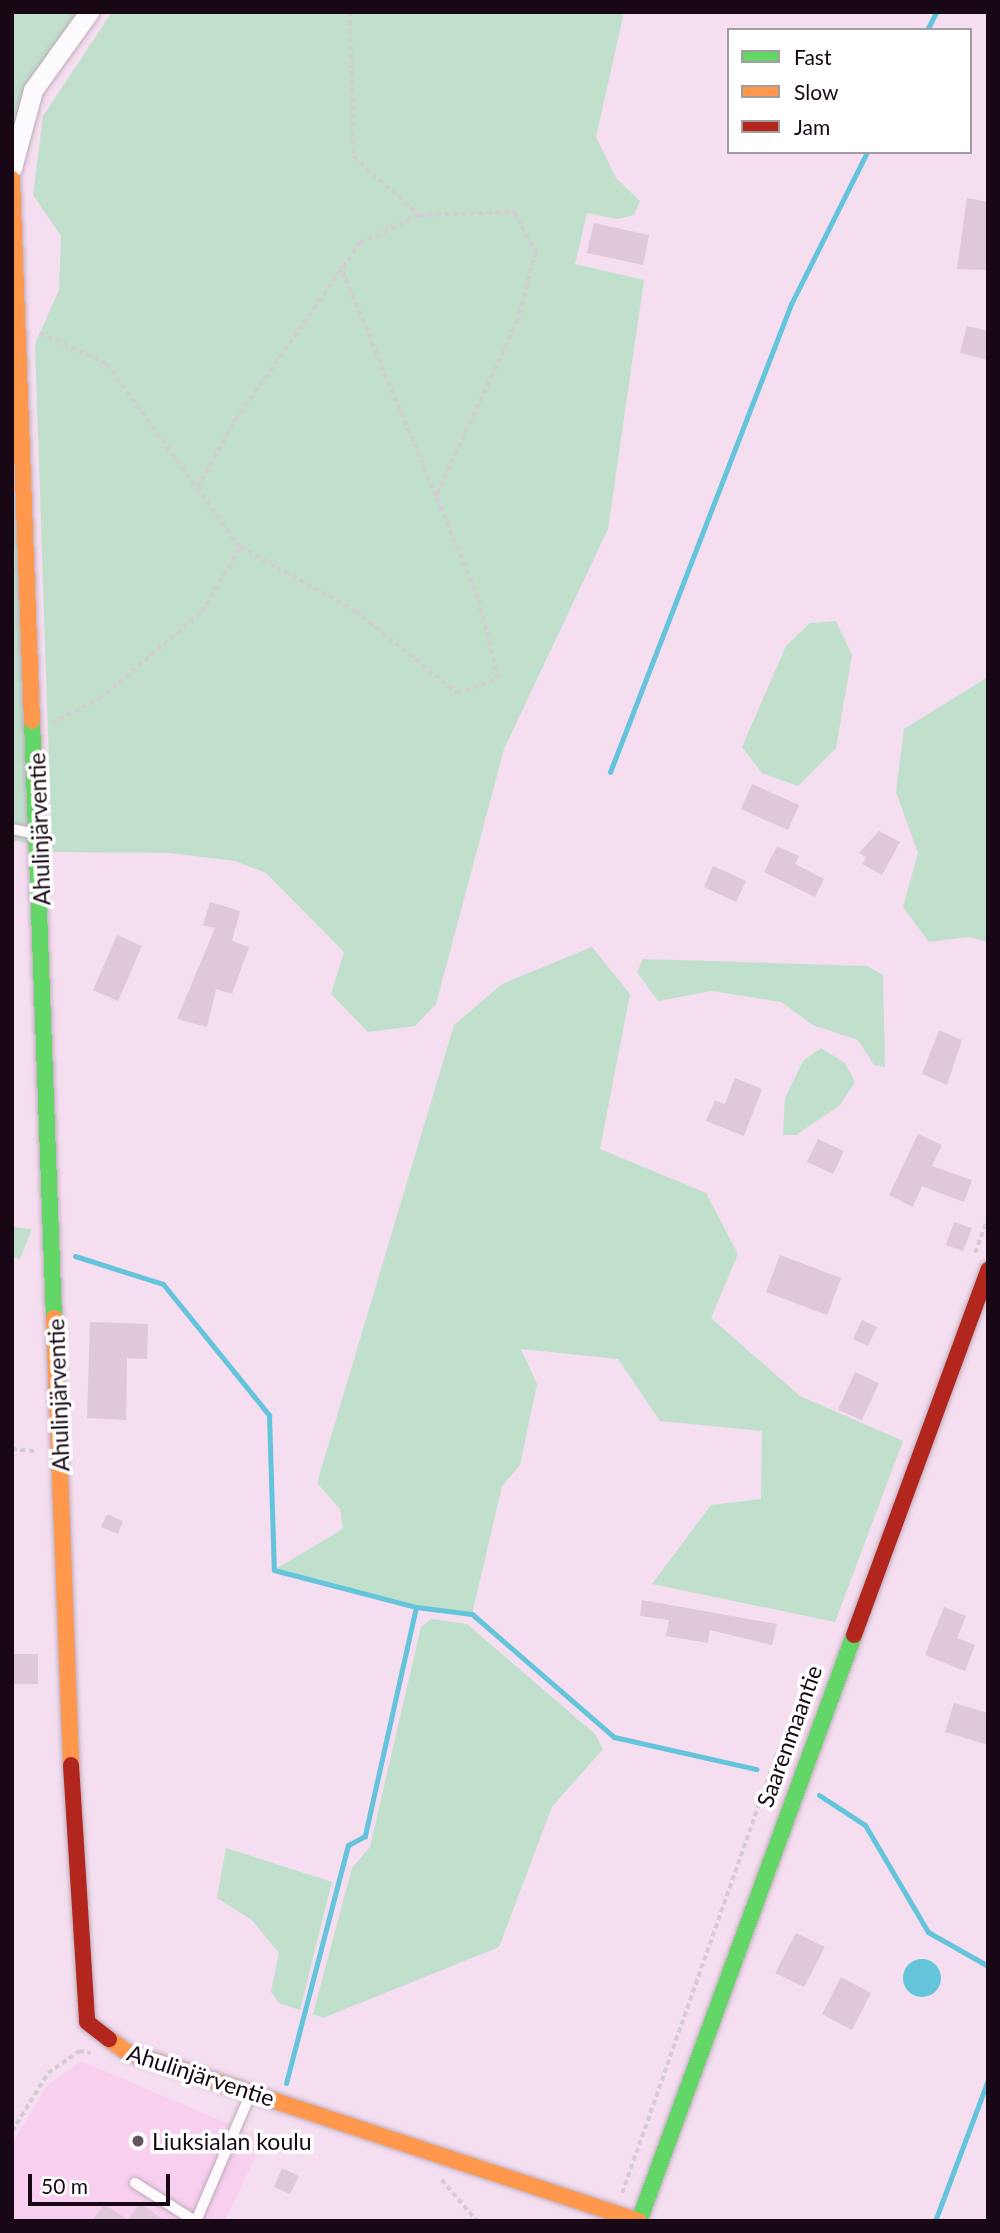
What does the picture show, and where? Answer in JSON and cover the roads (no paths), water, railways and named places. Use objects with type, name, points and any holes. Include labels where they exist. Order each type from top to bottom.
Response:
[{"type":"street","points":[[12,168],[33,90],[89,12]]},
{"type":"street","name":"Ahulinjärventie","points":[[12,179],[36,726],[81,1992],[88,2022],[107,2041],[251,2092],[639,2221]]},
{"type":"street","name":"Saarenmaantie","points":[[639,2221],[988,1270]]},
{"type":"lane","points":[[12,830],[38,835]]},
{"type":"lane","points":[[135,2183],[195,2221],[251,2092]]},
{"type":"water","points":[[922,1959],[936,1964],[941,1978],[936,1992],[922,1997],[908,1992],[903,1978],[908,1964]]},
{"type":"waterway","points":[[928,28],[936,12]]},
{"type":"waterway","points":[[610,772],[791,304],[866,154]]},
{"type":"waterway","points":[[75,1256],[163,1284],[269,1415],[274,1570],[416,1607],[365,1836],[348,1845],[286,2083]]},
{"type":"waterway","points":[[416,1607],[472,1614],[614,1737],[756,1769]]},
{"type":"waterway","points":[[819,1795],[865,1825],[928,1932],[988,1966]]},
{"type":"waterway","points":[[935,2221],[988,2080]]},
{"type":"place","name":"Liuksialan koulu","points":[[138,2141]]}]
